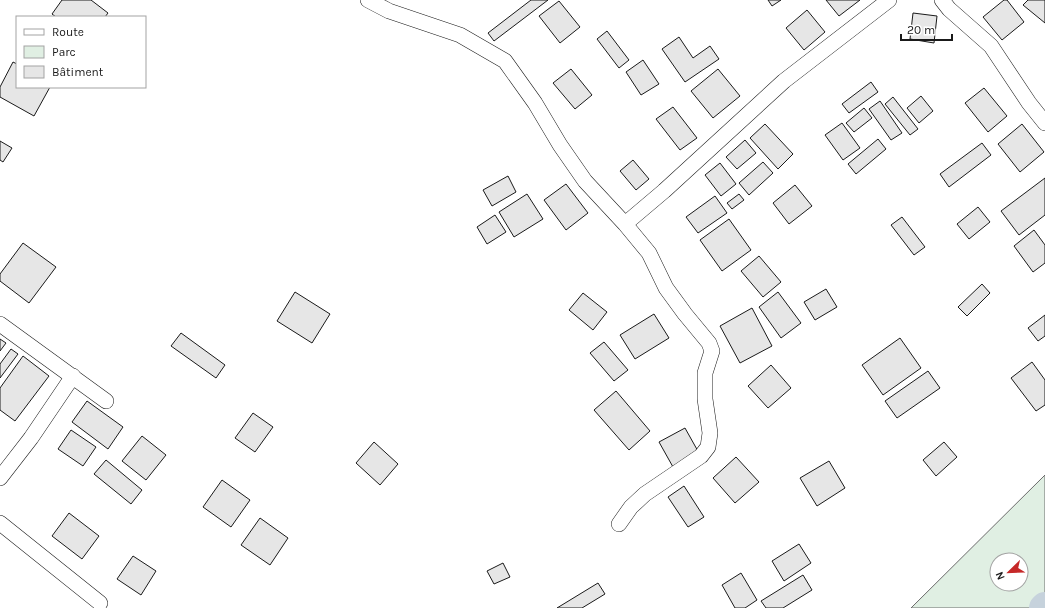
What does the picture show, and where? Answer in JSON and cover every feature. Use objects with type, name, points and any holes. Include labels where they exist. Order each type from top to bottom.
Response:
[{"type":"street","points":[[368,0],[388,11],[460,35],[505,61],[535,103],[560,145],[585,181],[625,224],[649,253],[666,288],[709,343],[712,351],[705,373],[705,399],[710,434],[708,447],[701,456],[645,494],[631,507],[619,524]]},
{"type":"street","points":[[625,224],[664,191],[784,81],[889,0]]},
{"type":"street","points":[[942,0],[949,9],[991,46],[1029,103],[1045,123]]},
{"type":"street","points":[[0,324],[106,401]]},
{"type":"street","points":[[0,478],[31,438],[73,376]]},
{"type":"street","points":[[0,523],[16,534],[47,562],[100,603]]},
{"type":"green space","points":[[1045,475],[1045,608],[911,608]]},
{"type":"building","points":[[62,0],[91,0],[108,13],[106,16],[55,16],[52,14]]},
{"type":"building","points":[[531,0],[548,0],[494,41],[488,33]]},
{"type":"building","points":[[768,0],[781,0],[772,6]]},
{"type":"building","points":[[826,0],[860,0],[839,16]]},
{"type":"building","points":[[1004,0],[1007,0],[1024,22],[1002,40],[983,17]]},
{"type":"building","points":[[1028,0],[1045,0],[1045,23],[1023,5]]},
{"type":"building","points":[[559,1],[580,27],[560,43],[539,16]]},
{"type":"building","points":[[807,10],[825,32],[804,50],[786,28]]},
{"type":"building","points":[[913,13],[937,16],[934,43],[910,39]]},
{"type":"building","points":[[607,31],[629,60],[619,68],[597,39]]},
{"type":"building","points":[[679,37],[693,58],[710,46],[719,59],[685,82],[662,49]]},
{"type":"building","points":[[643,60],[659,84],[641,95],[626,72]]},
{"type":"building","points":[[13,62],[16,64],[16,88],[49,88],[34,116],[0,97],[0,87]]},
{"type":"building","points":[[571,69],[592,95],[575,109],[553,83]]},
{"type":"building","points":[[718,69],[740,96],[713,118],[691,91]]},
{"type":"building","points":[[871,82],[878,92],[849,113],[842,104]]},
{"type":"building","points":[[984,88],[1007,116],[988,132],[965,103]]},
{"type":"building","points":[[921,96],[933,111],[919,123],[907,108]]},
{"type":"building","points":[[893,97],[918,129],[910,135],[885,104]]},
{"type":"building","points":[[880,101],[902,133],[891,140],[869,109]]},
{"type":"building","points":[[673,107],[697,138],[680,150],[656,119]]},
{"type":"building","points":[[864,108],[872,118],[854,132],[846,123]]},
{"type":"building","points":[[842,123],[860,148],[843,160],[825,135]]},
{"type":"building","points":[[765,124],[793,154],[778,169],[750,138]]},
{"type":"building","points":[[1022,124],[1044,152],[1020,172],[998,144]]},
{"type":"building","points":[[878,139],[886,149],[856,174],[848,164]]},
{"type":"building","points":[[745,140],[756,153],[737,169],[726,157]]},
{"type":"building","points":[[0,141],[12,148],[3,162],[0,160]]},
{"type":"building","points":[[982,143],[991,155],[949,187],[940,174]]},
{"type":"building","points":[[633,160],[649,179],[636,190],[620,171]]},
{"type":"building","points":[[763,162],[773,173],[749,195],[739,183]]},
{"type":"building","points":[[720,163],[736,184],[721,196],[705,175]]},
{"type":"building","points":[[508,176],[516,192],[492,206],[483,190]]},
{"type":"building","points":[[1045,178],[1045,215],[1019,235],[1001,211]]},
{"type":"building","points":[[566,184],[588,213],[566,230],[544,200]]},
{"type":"building","points":[[795,185],[812,206],[789,224],[773,203]]},
{"type":"building","points":[[527,194],[543,219],[514,237],[499,212]]},
{"type":"building","points":[[739,194],[744,200],[732,209],[727,203]]},
{"type":"building","points":[[715,196],[727,213],[698,233],[686,217]]},
{"type":"building","points":[[978,207],[990,222],[969,239],[957,224]]},
{"type":"building","points":[[495,215],[506,232],[487,244],[477,227]]},
{"type":"building","points":[[902,217],[925,247],[914,255],[891,225]]},
{"type":"building","points":[[729,219],[751,250],[722,271],[700,240]]},
{"type":"building","points":[[1034,230],[1045,245],[1045,263],[1033,272],[1014,246]]},
{"type":"building","points":[[23,243],[56,267],[29,303],[0,281],[0,274]]},
{"type":"building","points":[[759,256],[781,282],[763,297],[741,271]]},
{"type":"building","points":[[982,284],[990,293],[967,316],[958,307]]},
{"type":"building","points":[[826,289],[837,307],[815,320],[804,302]]},
{"type":"building","points":[[295,292],[330,314],[312,343],[277,321]]},
{"type":"building","points":[[778,292],[801,323],[781,338],[759,307]]},
{"type":"building","points":[[583,293],[607,312],[593,330],[569,310]]},
{"type":"building","points":[[752,308],[772,346],[740,363],[720,326]]},
{"type":"building","points":[[654,314],[669,338],[635,359],[620,335]]},
{"type":"building","points":[[1045,315],[1045,336],[1038,341],[1028,328]]},
{"type":"building","points":[[181,333],[225,365],[216,378],[171,346]]},
{"type":"building","points":[[900,338],[921,368],[883,395],[862,365]]},
{"type":"building","points":[[0,339],[6,343],[0,351]]},
{"type":"building","points":[[604,342],[628,370],[614,381],[590,353]]},
{"type":"building","points":[[11,349],[18,354],[0,378],[0,364]]},
{"type":"building","points":[[23,356],[49,376],[15,421],[0,410],[0,388]]},
{"type":"building","points":[[1032,362],[1045,380],[1045,405],[1036,411],[1011,378]]},
{"type":"building","points":[[771,365],[791,388],[768,408],[748,386]]},
{"type":"building","points":[[928,371],[940,388],[897,418],[885,401]]},
{"type":"building","points":[[616,391],[650,431],[629,450],[594,410]]},
{"type":"building","points":[[87,401],[123,427],[108,449],[72,422]]},
{"type":"building","points":[[253,413],[273,427],[255,452],[235,438]]},
{"type":"building","points":[[685,428],[699,453],[673,467],[659,442]]},
{"type":"building","points":[[71,430],[96,447],[83,466],[58,449]]},
{"type":"building","points":[[142,436],[166,455],[146,480],[122,461]]},
{"type":"building","points":[[374,442],[398,464],[380,485],[356,463]]},
{"type":"building","points":[[944,442],[957,457],[936,476],[923,460]]},
{"type":"building","points":[[736,457],[759,482],[735,503],[713,478]]},
{"type":"building","points":[[106,460],[142,490],[131,504],[94,474]]},
{"type":"building","points":[[829,461],[845,488],[817,506],[800,478]]},
{"type":"building","points":[[222,480],[250,500],[231,527],[203,507]]},
{"type":"building","points":[[684,486],[704,517],[688,527],[668,497]]},
{"type":"building","points":[[69,513],[99,536],[82,559],[52,536]]},
{"type":"building","points":[[260,518],[288,538],[270,565],[241,545]]},
{"type":"building","points":[[799,544],[811,563],[784,581],[772,561]]},
{"type":"building","points":[[133,556],[156,571],[141,595],[117,579]]},
{"type":"building","points":[[503,563],[510,577],[494,584],[487,571]]},
{"type":"building","points":[[741,573],[757,600],[745,608],[735,608],[722,585]]},
{"type":"building","points":[[803,575],[812,590],[783,608],[766,608],[761,601]]},
{"type":"building","points":[[598,583],[605,594],[582,608],[557,608]]}]
